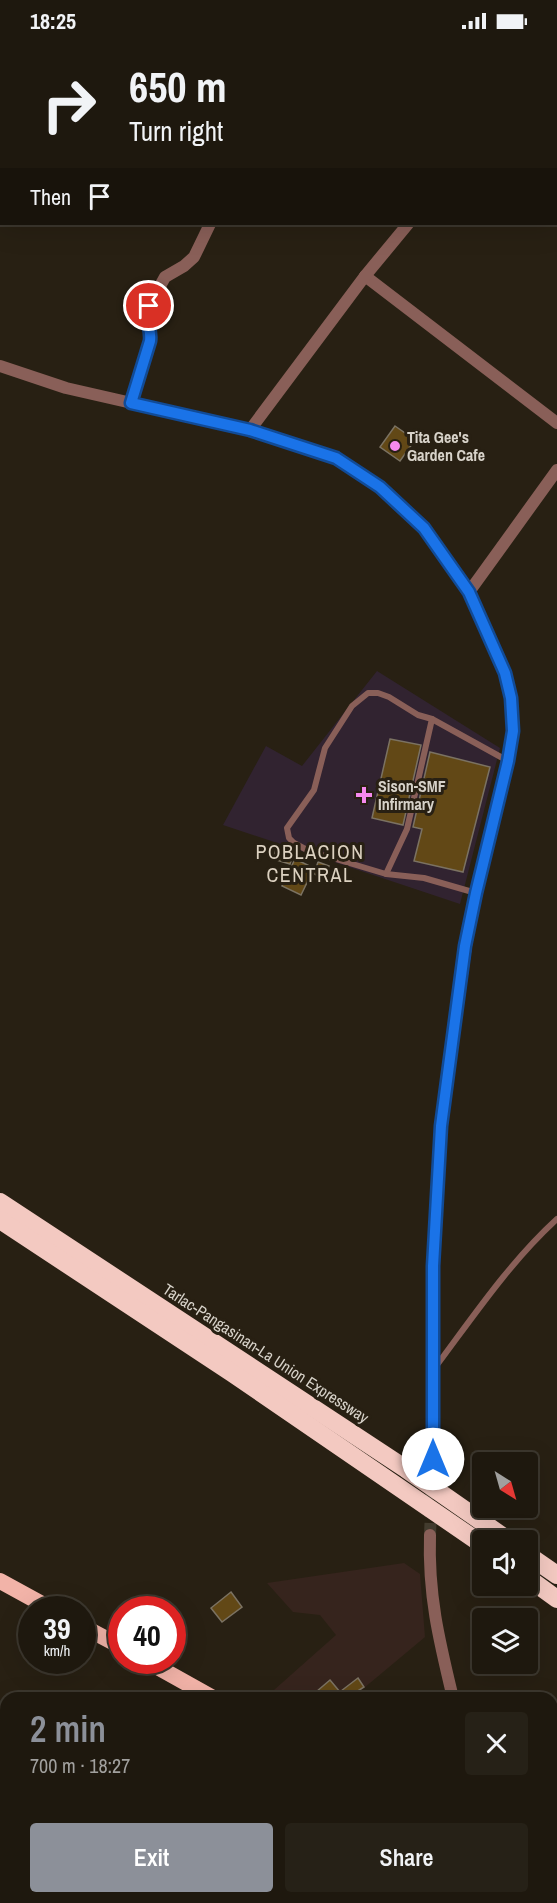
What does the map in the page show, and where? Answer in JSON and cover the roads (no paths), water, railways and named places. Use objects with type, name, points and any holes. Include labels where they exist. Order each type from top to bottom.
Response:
[{"type":"highway","name":"Tarlac-Pangasinan-La Union Expressway","points":[[0,1202],[406,1468],[494,1530]]},
{"type":"highway","name":"Tarlac-Pangasinan-La Union Expressway","points":[[0,1220],[251,1386],[472,1537]]},
{"type":"highway","points":[[538,1562],[557,1575]]},
{"type":"highway","points":[[0,1581],[27,1596]]},
{"type":"highway","points":[[538,1585],[557,1599]]},
{"type":"highway","points":[[170,1674],[202,1692]]},
{"type":"street","points":[[131,403],[150,341],[151,332],[145,316],[149,306],[165,278],[194,257],[210,225]]},
{"type":"street","points":[[250,430],[365,276],[407,225]]},
{"type":"street","points":[[365,276],[557,423]]},
{"type":"street","points":[[0,366],[66,388],[250,430],[336,458],[380,487],[424,528],[469,592],[505,673],[511,698],[513,731],[465,946],[441,1126],[433,1266],[433,1459]]},
{"type":"street","points":[[469,592],[557,470]]},
{"type":"street","points":[[430,1535],[428,1570],[430,1592],[452,1692]]},
{"type":"lane","points":[[476,893],[424,878],[386,874],[309,851],[289,838],[287,828],[314,790],[325,748],[352,706],[368,693],[378,693],[389,697],[418,715],[432,719],[508,761]]},
{"type":"lane","points":[[386,874],[407,829],[432,719]]},
{"type":"lane","points":[[432,1372],[496,1285],[536,1239],[557,1219]]},
{"type":"tunnel","points":[[430,1535],[433,1459]]},
{"type":"place","name":"Tita Gee's Garden Cafe","points":[[395,446]]},
{"type":"place","name":"Sison-SMF Infirmary","points":[[364,795]]},
{"type":"district","name":"POBLACION CENTRAL","points":[[310,864]]}]
